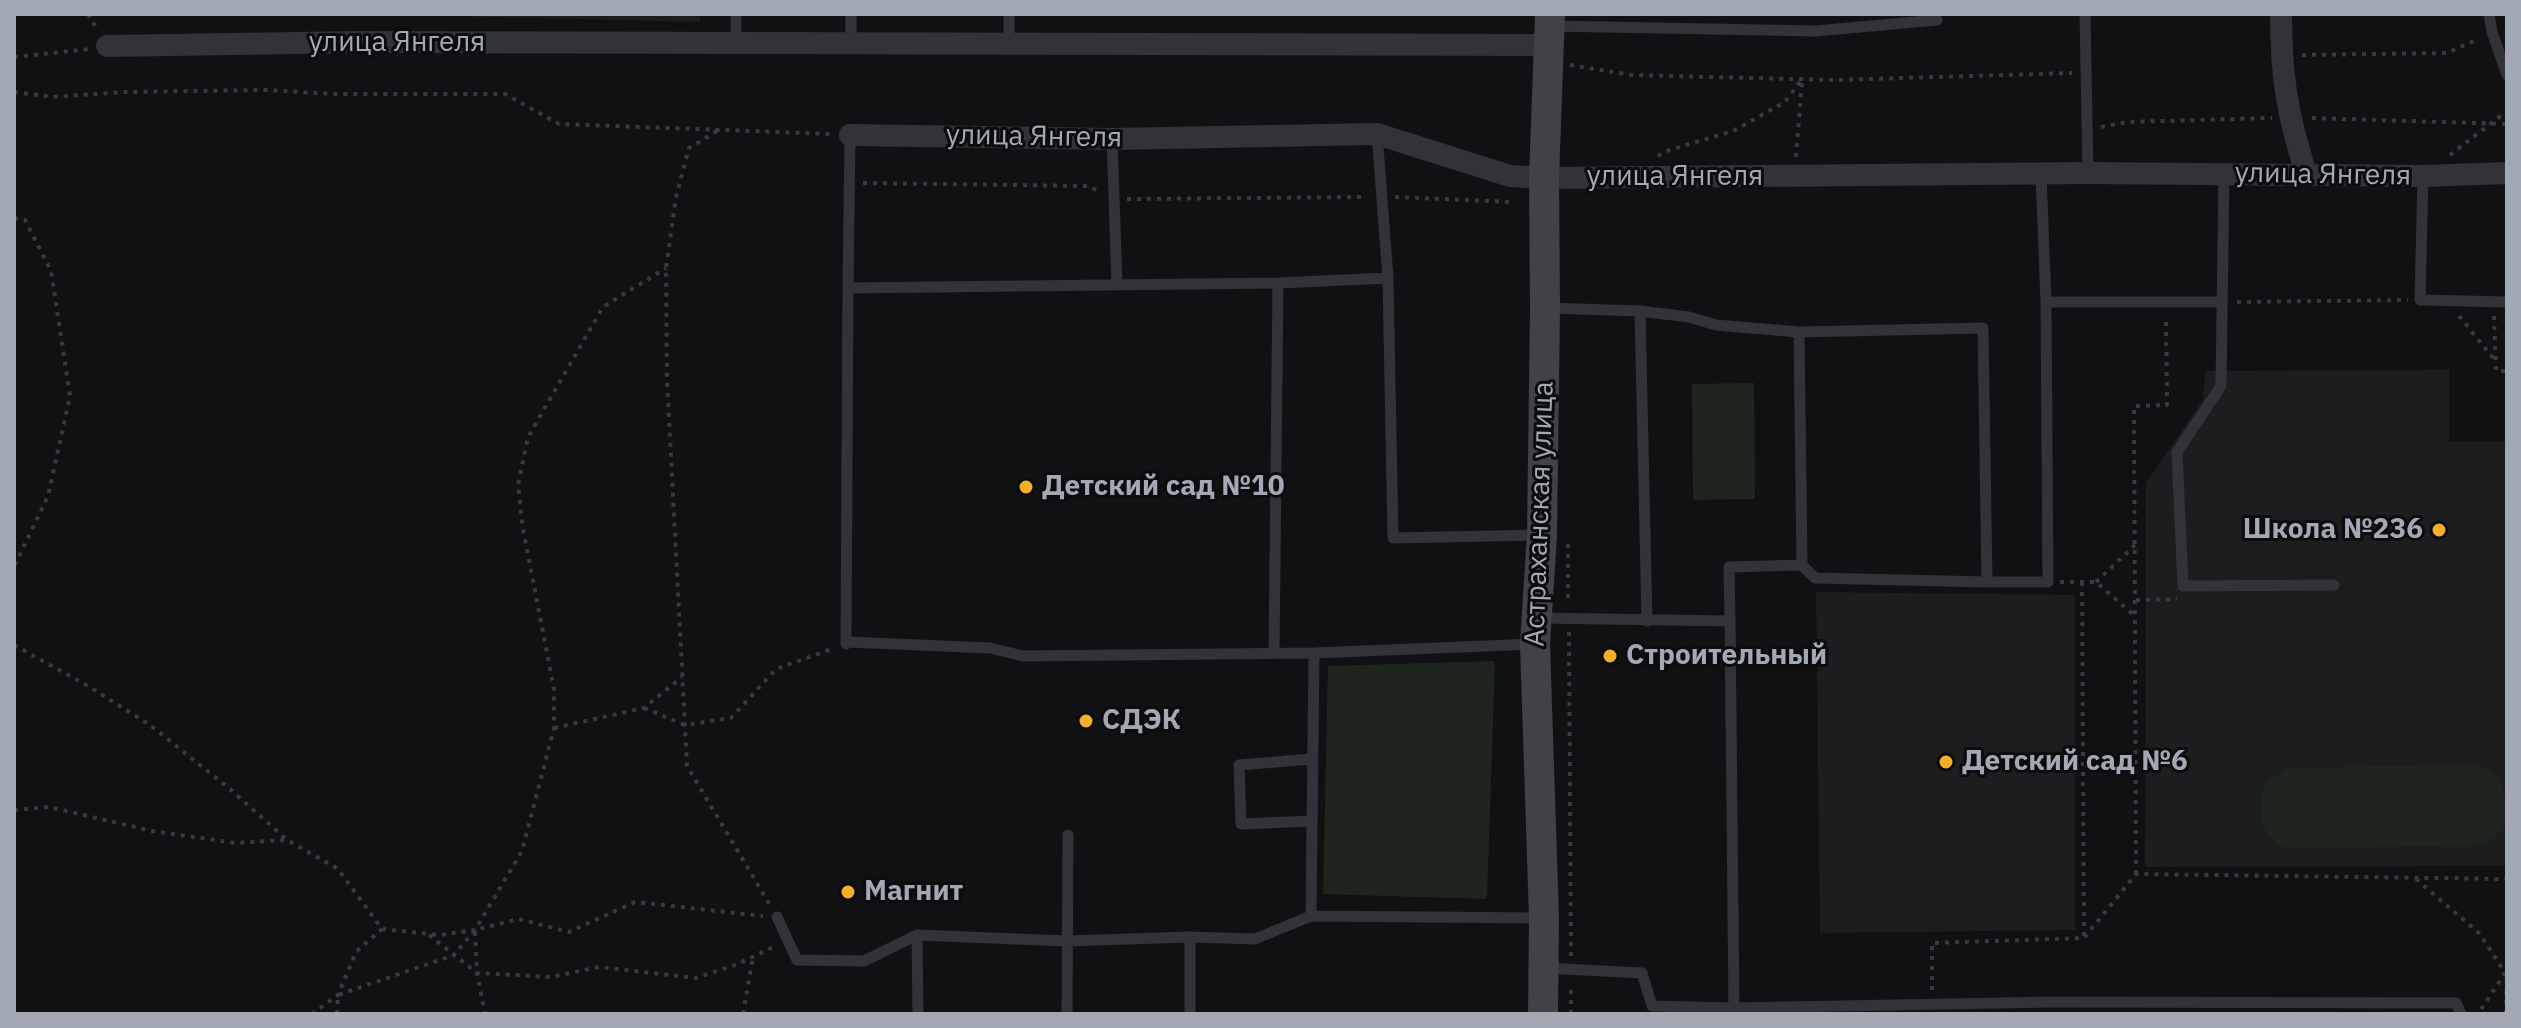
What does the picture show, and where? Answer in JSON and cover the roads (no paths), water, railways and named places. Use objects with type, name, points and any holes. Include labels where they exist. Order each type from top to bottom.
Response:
[{"type":"street","points":[[2281,14],[2287,109],[2306,173]]},
{"type":"street","name":"улица Янгеля","points":[[107,46],[359,42],[1009,45],[1554,37]]},
{"type":"street","name":"Астраханская улица","points":[[1543,1014],[1544,918],[1537,631],[1542,535],[1544,178],[1554,37]]},
{"type":"street","name":"улица Янгеля","points":[[850,135],[1112,139],[1377,134],[1510,176],[1544,178],[2088,173],[2423,176],[2507,173]]},
{"type":"lane","points":[[736,14],[736,43]]},
{"type":"lane","points":[[851,14],[851,44]]},
{"type":"lane","points":[[1009,14],[1009,45]]},
{"type":"lane","points":[[2085,14],[2088,173]]},
{"type":"lane","points":[[2489,14],[2507,75]]},
{"type":"lane","points":[[1554,37],[1816,31],[1937,20]]},
{"type":"lane","points":[[1377,134],[1388,278],[1393,538],[1542,535]]},
{"type":"lane","points":[[850,135],[847,643],[990,648],[1023,656],[1314,653],[1647,621],[1730,621]]},
{"type":"lane","points":[[1112,139],[1117,285]]},
{"type":"lane","points":[[2224,174],[2221,386],[2177,452],[2183,586],[2334,585]]},
{"type":"lane","points":[[1799,332],[1802,565],[1815,578],[2048,582],[2046,302],[2041,175]]},
{"type":"lane","points":[[2423,176],[2420,300],[2507,302]]},
{"type":"lane","points":[[848,288],[1278,283],[1388,278]]},
{"type":"lane","points":[[1274,653],[1278,283]]},
{"type":"lane","points":[[2046,302],[2222,302]]},
{"type":"lane","points":[[1545,308],[1640,311],[1689,317],[1716,325],[1799,332],[1983,328],[1987,582]]},
{"type":"lane","points":[[1640,311],[1647,621]]},
{"type":"lane","points":[[1734,1008],[1729,567],[1802,565]]},
{"type":"lane","points":[[1311,916],[1314,653]]},
{"type":"lane","points":[[1312,759],[1239,765],[1241,824],[1312,821]]},
{"type":"lane","points":[[1067,1014],[1068,835]]},
{"type":"lane","points":[[777,917],[797,960],[864,961],[917,935],[1066,941],[1190,937],[1255,939],[1311,916],[1544,918]]},
{"type":"lane","points":[[917,935],[918,1014]]},
{"type":"lane","points":[[1190,937],[1190,1014]]},
{"type":"lane","points":[[1542,968],[1642,973],[1652,1010],[1790,1010],[1932,1004],[2054,1008],[2456,1003],[2461,1014]]},
{"type":"place","name":"Детский сад №10","points":[[1026,487]]},
{"type":"place","name":"Школа №236","points":[[2439,530]]},
{"type":"place","name":"Строительный","points":[[1610,656]]},
{"type":"place","name":"СДЭК","points":[[1086,721]]},
{"type":"place","name":"Детский сад №6","points":[[1946,762]]},
{"type":"place","name":"Магнит","points":[[848,892]]}]
